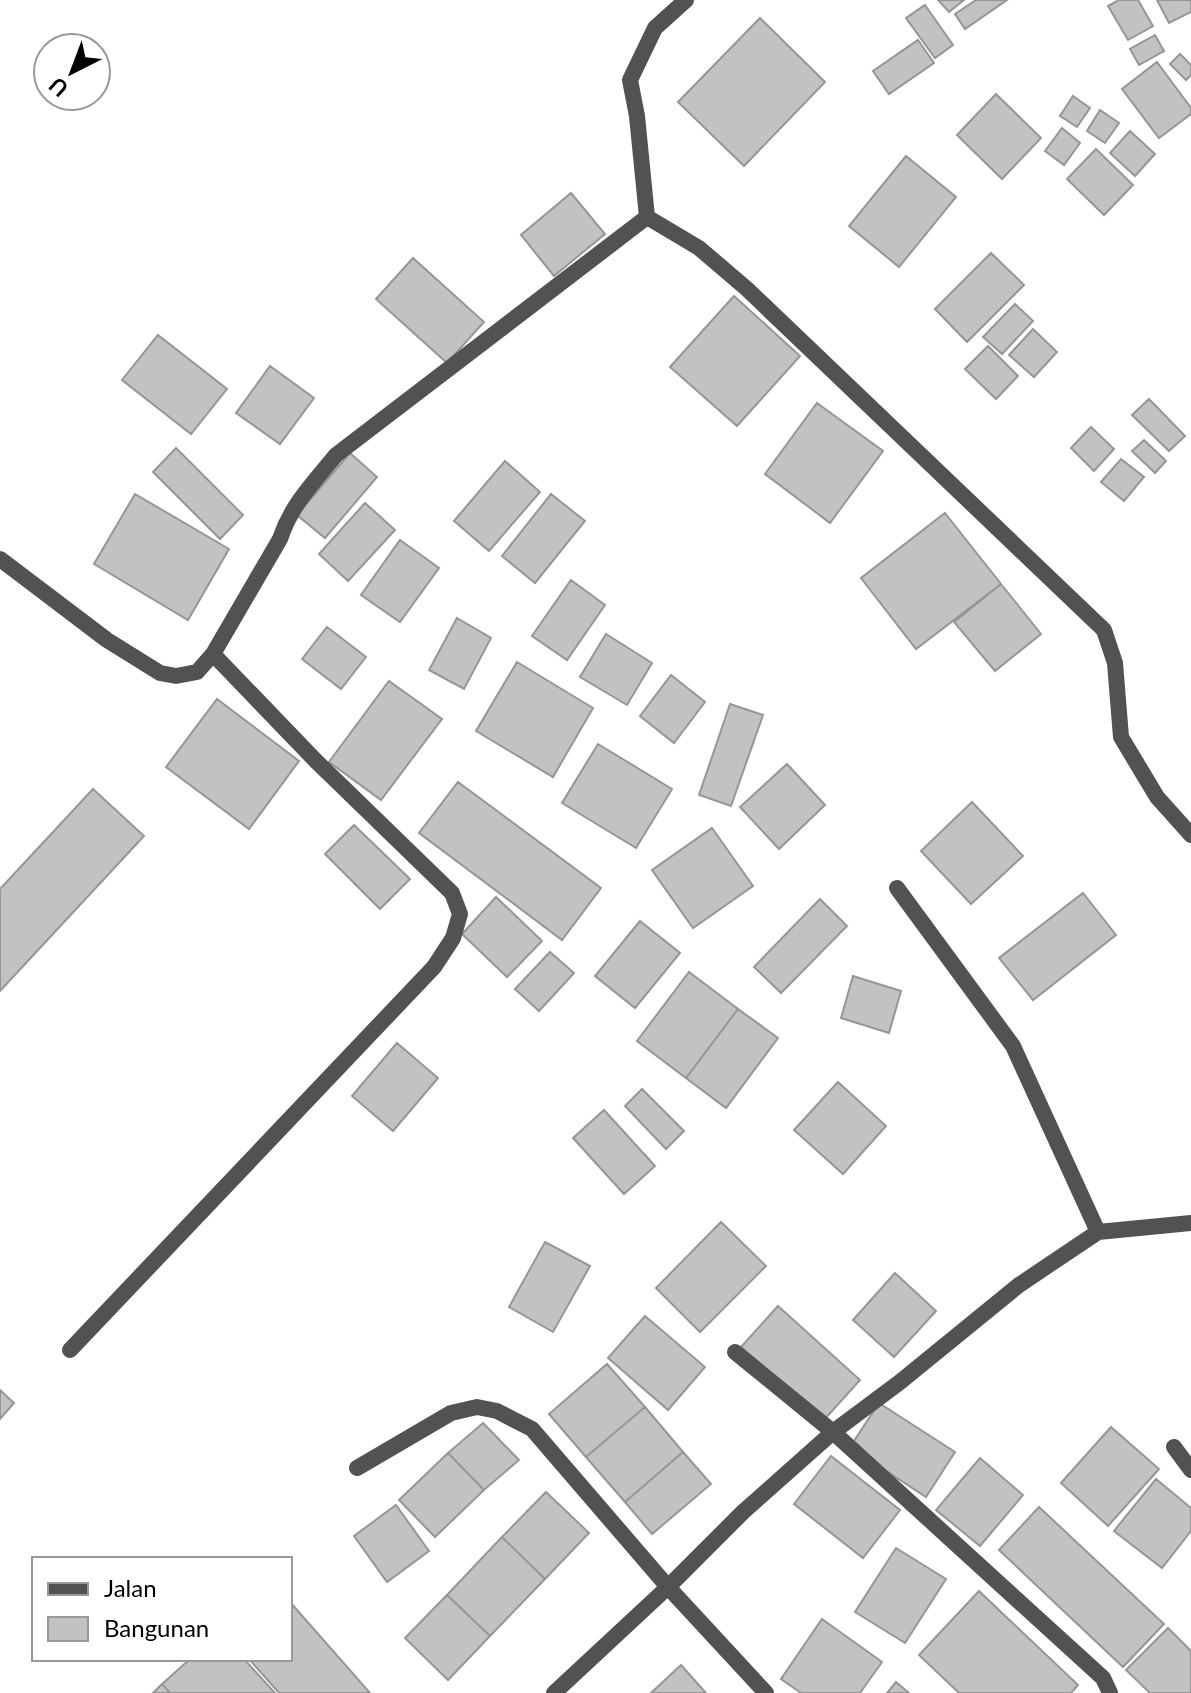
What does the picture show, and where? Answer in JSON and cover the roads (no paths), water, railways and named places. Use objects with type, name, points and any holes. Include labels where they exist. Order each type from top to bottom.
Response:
[{"type":"street","points":[[647,217],[637,116],[630,80],[655,28],[686,0]]},
{"type":"street","points":[[0,559],[107,640],[160,673],[176,676],[197,672],[213,654],[280,539],[296,503],[336,455],[647,217]]},
{"type":"street","points":[[647,217],[699,248],[747,289],[1104,630],[1115,663],[1121,737],[1157,797],[1191,835]]},
{"type":"street","points":[[70,1350],[434,967],[453,938],[460,914],[452,893],[316,761],[213,654]]},
{"type":"street","points":[[897,888],[1013,1046],[1098,1232]]},
{"type":"street","points":[[554,1693],[743,1512],[833,1432],[1019,1285],[1098,1232],[1191,1223]]},
{"type":"street","points":[[735,1352],[833,1432],[1103,1678],[1110,1693]]},
{"type":"street","points":[[357,1468],[451,1413],[477,1407],[497,1411],[532,1429],[668,1587],[766,1693]]},
{"type":"street","points":[[1174,1447],[1191,1470]]}]
